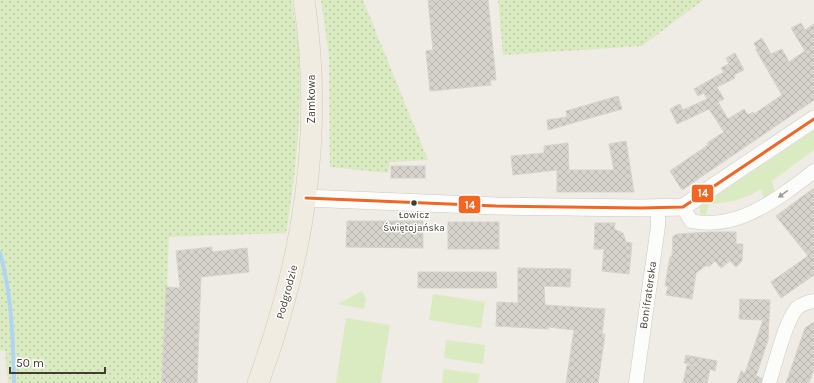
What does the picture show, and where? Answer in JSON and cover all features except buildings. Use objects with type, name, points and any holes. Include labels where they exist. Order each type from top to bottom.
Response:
[{"type":"main road","name":"Zamkowa","points":[[304,0],[310,53],[311,90],[310,167],[306,198]]},
{"type":"main road","name":"Podgrodzie","points":[[258,383],[276,333],[288,293],[306,198]]},
{"type":"street","points":[[306,198],[496,206],[683,207],[814,119]]},
{"type":"street","points":[[683,207],[691,221],[696,222],[715,222],[743,217],[770,203],[814,172]]},
{"type":"street","name":"Bonifraterska","points":[[636,383],[658,226],[658,208]]},
{"type":"street","points":[[769,383],[790,319],[798,308],[806,302],[814,301]]},
{"type":"green space","points":[[0,0],[292,0],[298,47],[300,99],[293,189],[286,233],[169,237],[163,383],[8,383],[5,350],[0,351]]},
{"type":"green space","points":[[321,0],[363,0],[428,160],[390,162],[388,173],[330,167],[329,56]]},
{"type":"green space","points":[[498,0],[703,0],[642,46],[503,55]]},
{"type":"green space","points":[[814,130],[814,150],[772,181],[775,192],[764,199],[761,189],[736,200],[709,204],[706,215],[700,214],[700,207]]},
{"type":"green space","points":[[362,291],[366,299],[364,309],[338,304]]},
{"type":"green space","points":[[433,294],[485,302],[481,328],[429,320]]},
{"type":"green space","points":[[346,318],[390,325],[381,383],[336,383]]},
{"type":"green space","points":[[446,340],[485,345],[483,364],[444,358]]},
{"type":"green space","points":[[444,369],[480,374],[478,383],[442,383]]},
{"type":"waterway","points":[[0,253],[9,301],[14,383]]},
{"type":"transit line","name":"14","points":[[306,198],[496,206],[641,208],[683,207],[814,119]]},
{"type":"place","name":"Łowicz Świętojańska","points":[[414,203]]}]
